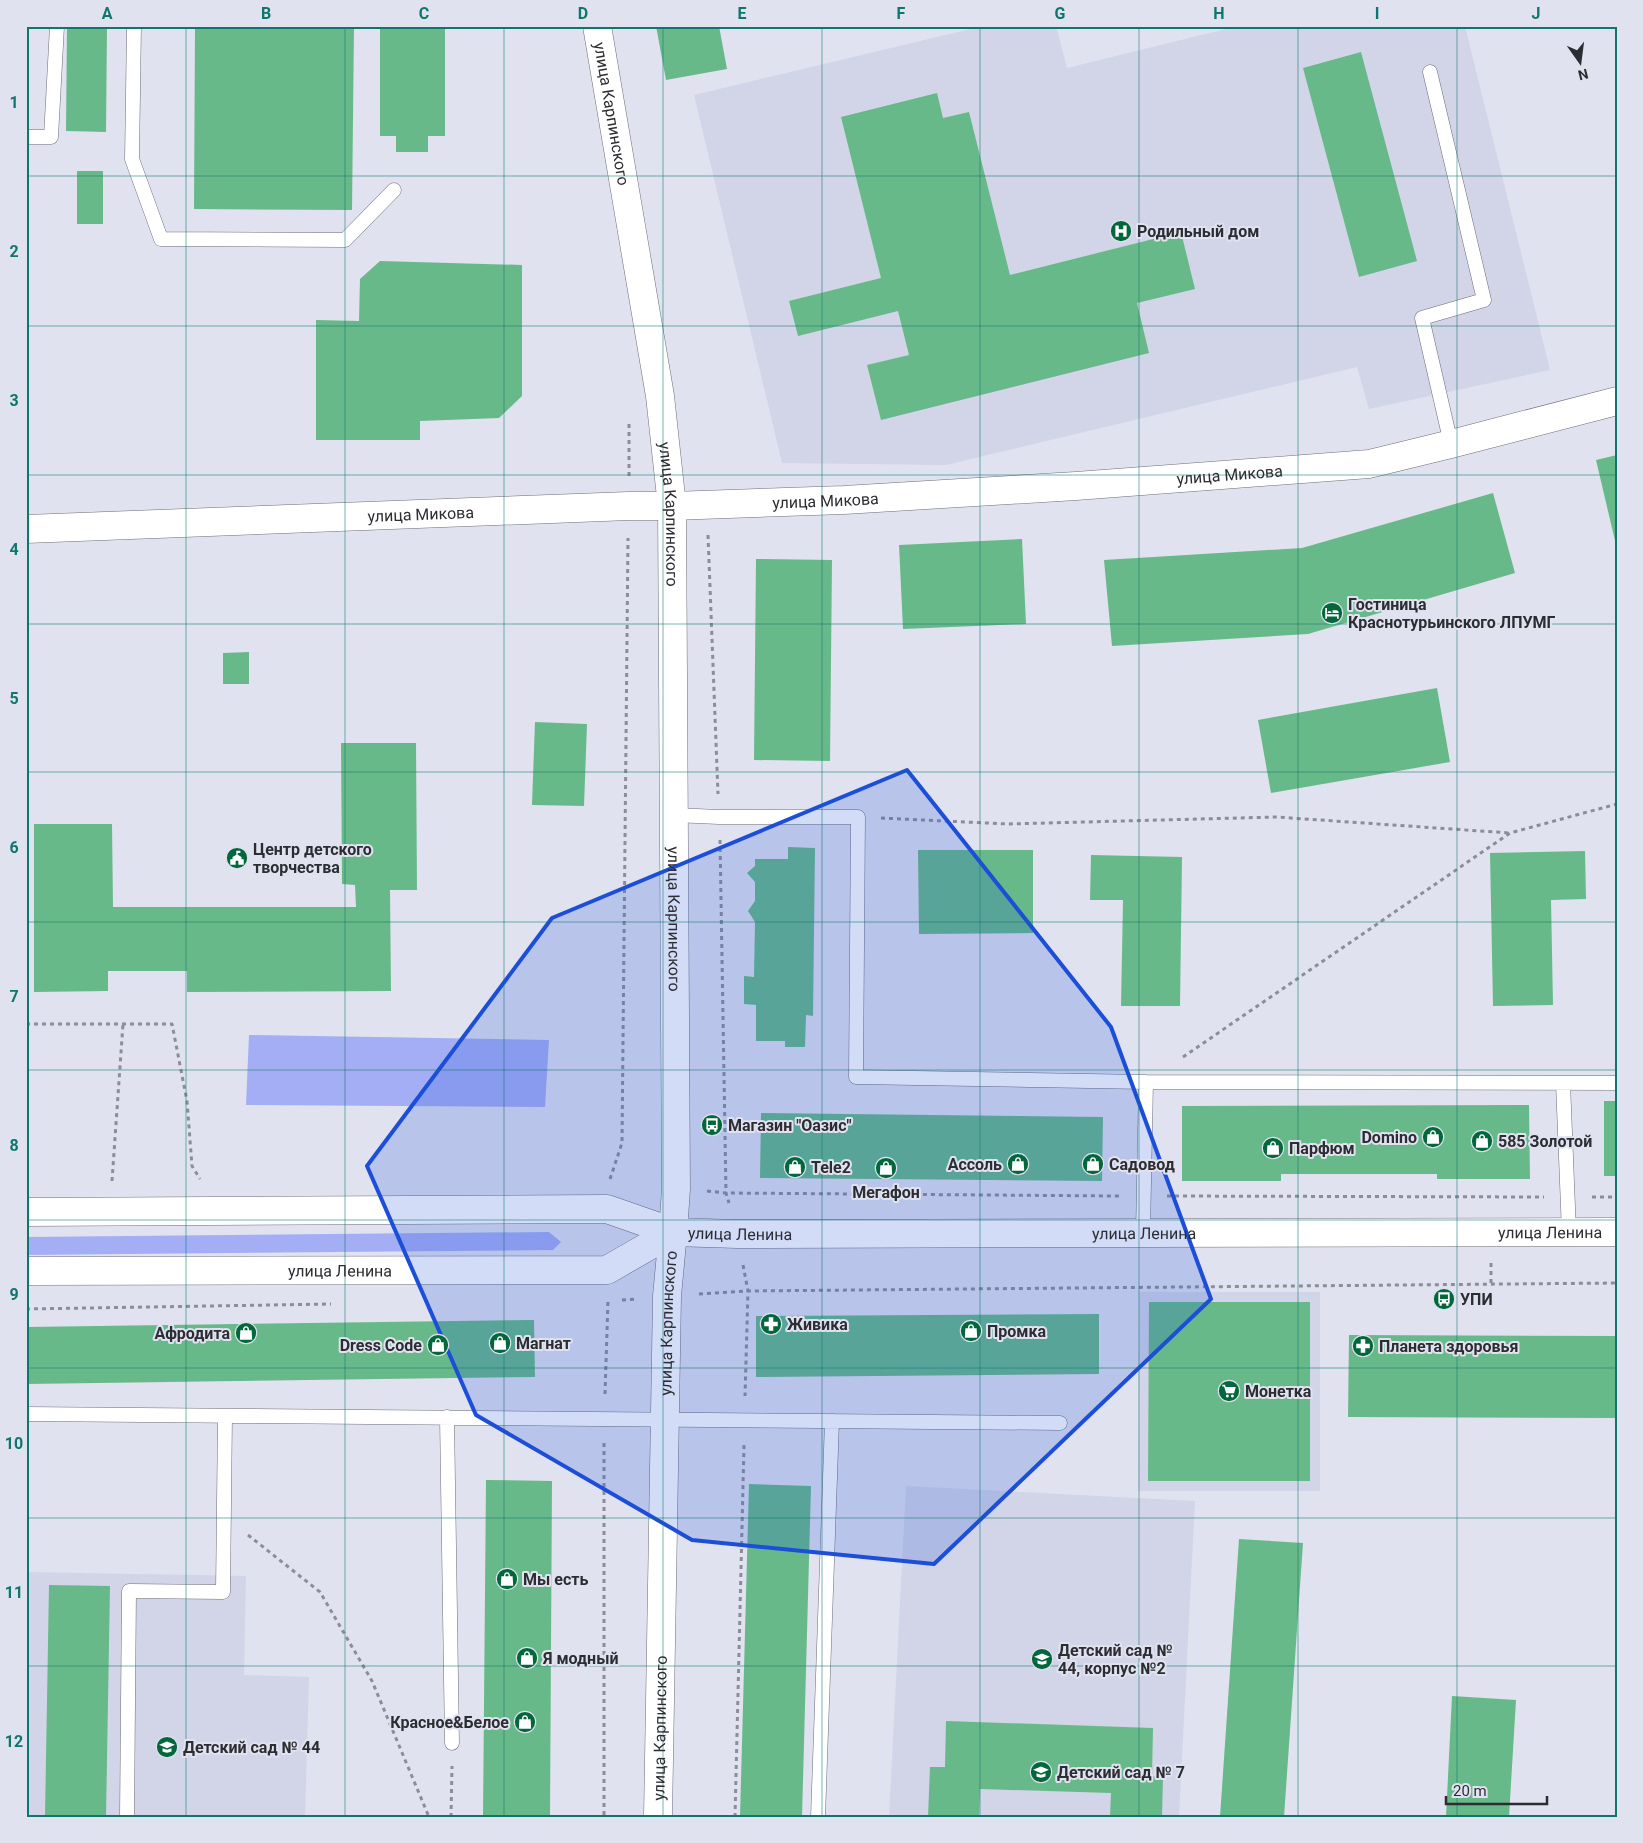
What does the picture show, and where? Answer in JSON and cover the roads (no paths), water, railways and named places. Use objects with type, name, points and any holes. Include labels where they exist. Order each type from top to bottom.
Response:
[{"type":"main road","name":"улица Карпинского","points":[[597,26],[660,396],[672,506],[676,1189],[674,1232],[667,1296],[658,1817]]},
{"type":"main road","name":"улица Микова","points":[[26,529],[629,506],[844,500],[1076,486],[1359,464],[1451,444],[1617,401]]},
{"type":"main road","name":"улица Ленина","points":[[26,1212],[607,1210],[674,1232],[737,1234],[1617,1232]]},
{"type":"main road","name":"улица Ленина","points":[[26,1272],[607,1270],[674,1232]]},
{"type":"lane","points":[[26,137],[51,137],[57,26]]},
{"type":"lane","points":[[134,26],[132,159],[161,239],[345,240],[394,190]]},
{"type":"lane","points":[[1430,72],[1484,300],[1422,318],[1451,444]]},
{"type":"lane","points":[[674,815],[719,817],[858,817],[856,1077],[1146,1082],[1617,1083]]},
{"type":"lane","points":[[1143,1232],[1146,1082]]},
{"type":"lane","points":[[1563,1083],[1569,1232]]},
{"type":"lane","points":[[26,1414],[1060,1424]]},
{"type":"lane","points":[[127,1817],[129,1591],[223,1592],[225,1416]]},
{"type":"lane","points":[[447,1417],[452,1743]]},
{"type":"lane","points":[[818,1817],[832,1421]]},
{"type":"place","name":"Родильный дом","points":[[1121,231]]},
{"type":"place","name":"Гостиница Краснотурьинского ЛПУМГ","points":[[1332,613]]},
{"type":"place","name":"Центр детского творчества","points":[[237,858]]},
{"type":"place","name":"Магазин \"Оазис\"","points":[[712,1125]]},
{"type":"place","name":"Domino","points":[[1433,1137]]},
{"type":"place","name":"585 Золотой","points":[[1482,1141]]},
{"type":"place","name":"Парфюм","points":[[1273,1148]]},
{"type":"place","name":"Ассоль","points":[[1018,1164]]},
{"type":"place","name":"Садовод","points":[[1093,1164]]},
{"type":"place","name":"Tele2","points":[[795,1167]]},
{"type":"place","name":"Мегафон","points":[[886,1168]]},
{"type":"place","name":"УПИ","points":[[1444,1299]]},
{"type":"place","name":"Живика","points":[[771,1324]]},
{"type":"place","name":"Промка","points":[[971,1331]]},
{"type":"place","name":"Афродита","points":[[246,1333]]},
{"type":"place","name":"Магнат","points":[[500,1343]]},
{"type":"place","name":"Dress Code","points":[[438,1345]]},
{"type":"place","name":"Планета здоровья","points":[[1363,1346]]},
{"type":"place","name":"Монетка","points":[[1229,1391]]},
{"type":"place","name":"Мы есть","points":[[507,1579]]},
{"type":"place","name":"Я модный","points":[[527,1658]]},
{"type":"place","name":"Детский сад № 44, корпус №2","points":[[1042,1659]]},
{"type":"place","name":"Красное&Белое","points":[[525,1722]]},
{"type":"place","name":"Детский сад № 44","points":[[167,1747]]},
{"type":"place","name":"Детский сад № 7","points":[[1041,1772]]}]
